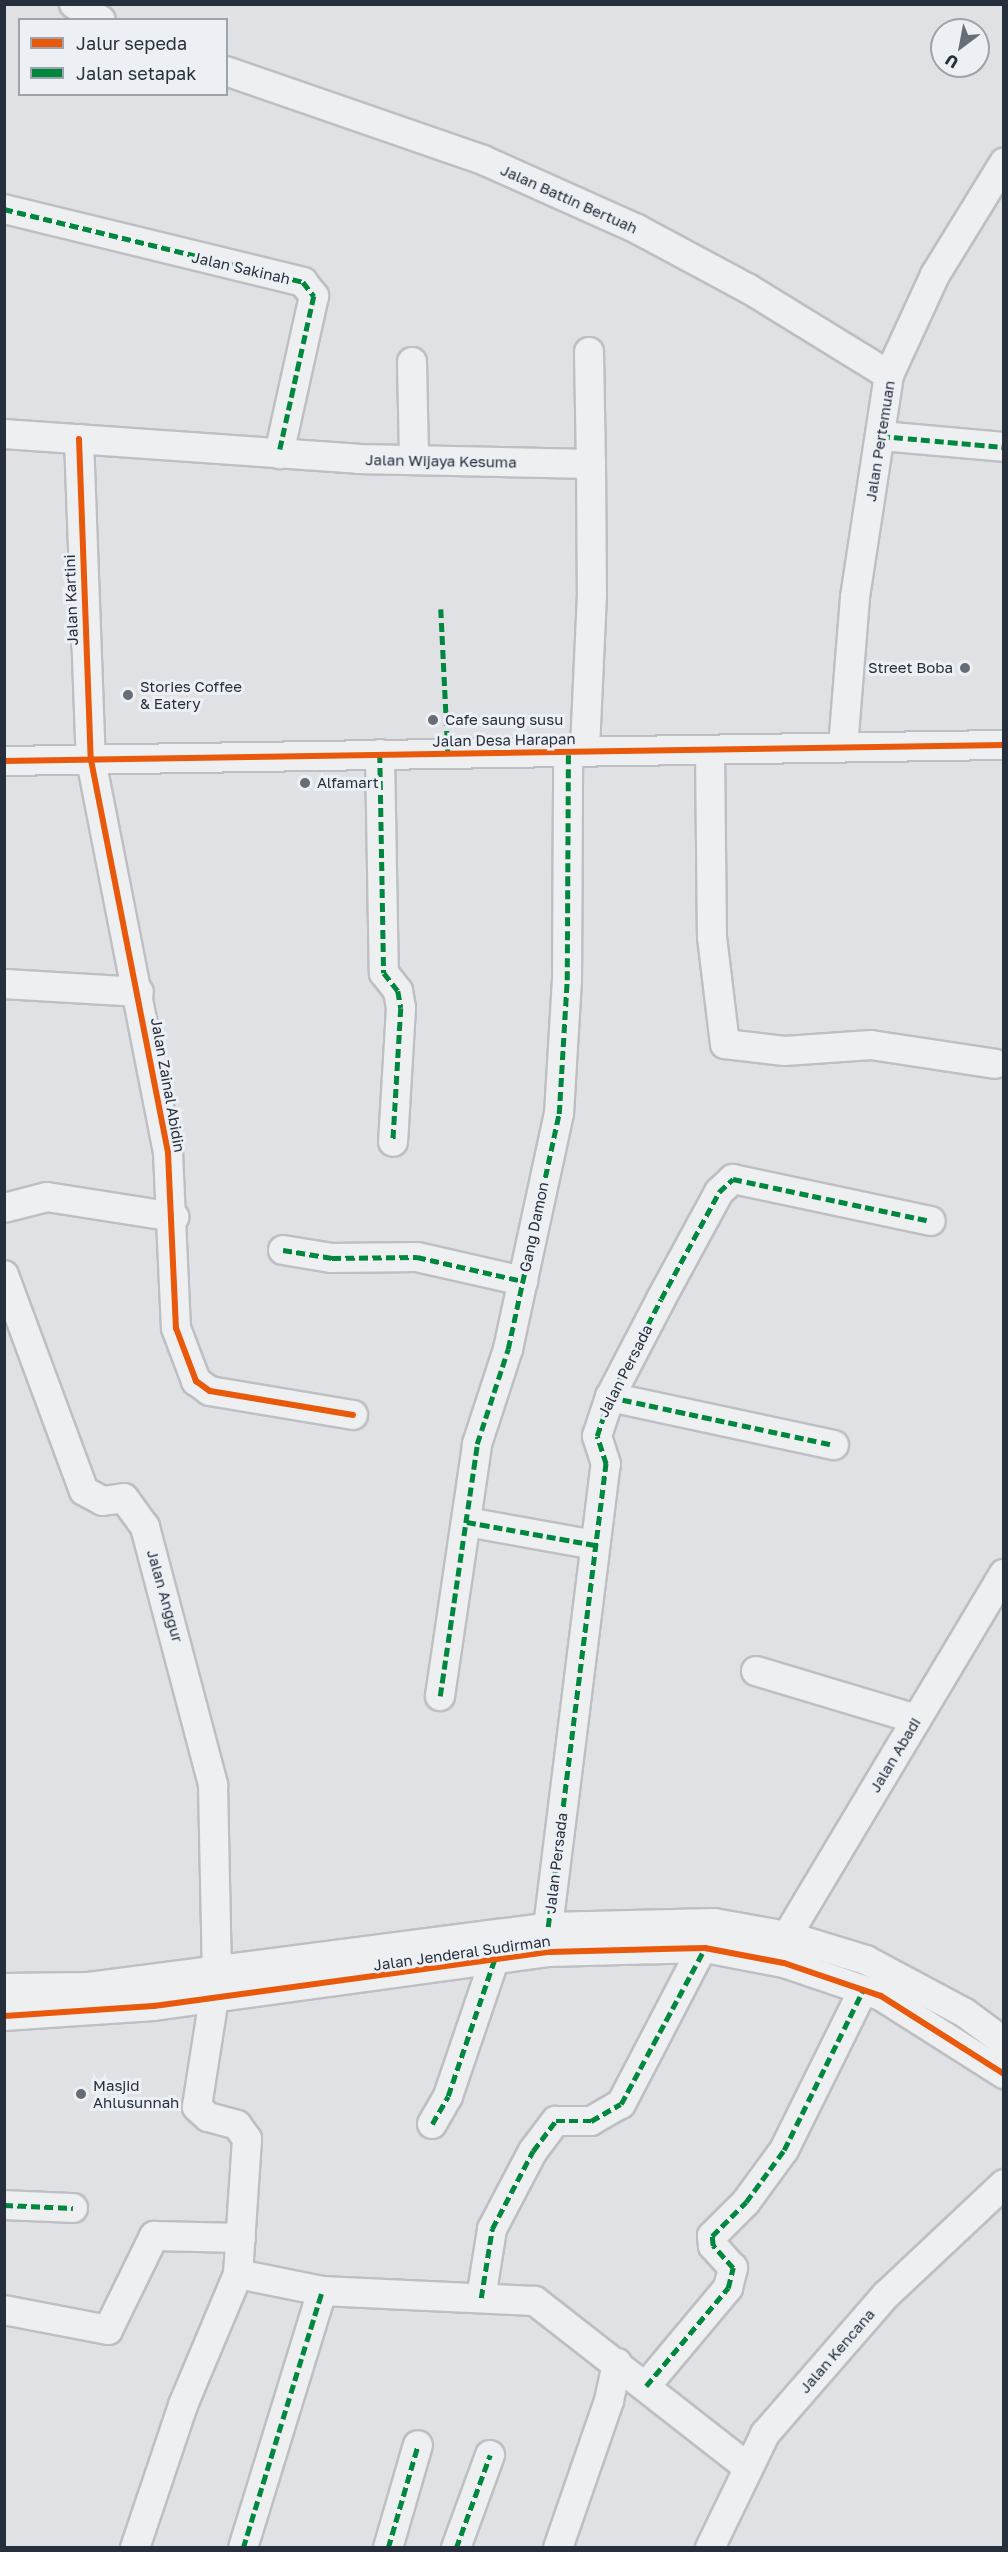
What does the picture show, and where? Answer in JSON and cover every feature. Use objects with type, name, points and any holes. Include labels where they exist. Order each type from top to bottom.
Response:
[{"type":"street","points":[[74,4],[98,18]]},
{"type":"street","name":"Jalan Battin Bertuah","points":[[228,72],[483,160],[637,229],[889,375]]},
{"type":"street","name":"Jalan Pertemuan","points":[[843,747],[855,597],[889,375],[935,275],[1004,163]]},
{"type":"street","name":"Jalan Sakinah","points":[[4,209],[303,282],[314,296],[279,454]]},
{"type":"street","points":[[576,751],[592,594],[589,352]]},
{"type":"street","points":[[412,362],[414,460]]},
{"type":"street","name":"Jalan Wijaya Kesuma","points":[[4,434],[279,454],[591,464]]},
{"type":"street","points":[[881,436],[1004,447]]},
{"type":"street","name":"Jalan Kartini","points":[[79,439],[91,760]]},
{"type":"street","name":"Jalan Desa Harapan","points":[[4,761],[1004,745]]},
{"type":"street","points":[[710,750],[712,937],[725,1044],[785,1051],[871,1045],[996,1064]]},
{"type":"street","name":"Gang Damon","points":[[441,1696],[477,1444],[523,1281],[559,1114],[568,969],[576,751]]},
{"type":"street","points":[[380,754],[384,973],[398,991],[401,1008],[393,1142]]},
{"type":"street","name":"Jalan Zainal Abidin","points":[[91,760],[139,992],[174,1217],[176,1328],[196,1382],[226,1395],[353,1415]]},
{"type":"street","points":[[4,984],[139,992]]},
{"type":"street","name":"Jalan Persada","points":[[548,1927],[606,1464],[597,1436],[610,1397],[720,1192],[733,1179],[931,1221]]},
{"type":"street","points":[[4,1208],[47,1197],[174,1217]]},
{"type":"street","points":[[283,1250],[332,1258],[417,1257],[523,1281]]},
{"type":"street","name":"Jalan Anggur","points":[[4,1275],[84,1491],[103,1501],[124,1498],[145,1527],[213,1785],[215,1985]]},
{"type":"street","points":[[610,1397],[834,1446]]},
{"type":"street","points":[[467,1522],[595,1545]]},
{"type":"street","name":"Jalan Abadi","points":[[787,1936],[1004,1574]]},
{"type":"street","points":[[756,1671],[916,1719]]},
{"type":"street","name":"Jalan Jenderal Sudirman","points":[[4,2016],[215,1985],[548,1927],[709,1936],[787,1936],[866,1960],[965,2013],[1004,2042]]},
{"type":"street","points":[[481,2298],[492,2229],[533,2151],[556,2121],[591,2121],[621,2104],[709,1936]]},
{"type":"street","name":"Jalan Jenderal Sudirman","points":[[4,1988],[48,1991],[215,1985],[709,1936],[863,1990],[965,2045],[1004,2074]]},
{"type":"street","points":[[432,2124],[448,2096],[495,1958]]},
{"type":"street","points":[[135,2547],[183,2405],[238,2274],[247,2139],[237,2125],[207,2117],[197,2107],[215,1985]]},
{"type":"street","points":[[646,2386],[728,2288],[733,2268],[712,2246],[712,2236],[746,2202],[783,2150],[863,1990]]},
{"type":"street","name":"Jalan Kencana","points":[[710,2547],[746,2466],[765,2434],[886,2295],[1004,2184]]},
{"type":"street","points":[[4,2205],[73,2208]]},
{"type":"street","points":[[4,2310],[108,2330],[154,2236],[241,2238]]},
{"type":"street","points":[[238,2274],[322,2291],[535,2301],[746,2466]]},
{"type":"street","points":[[243,2547],[322,2291]]},
{"type":"street","points":[[558,2547],[609,2401],[617,2363]]},
{"type":"street","points":[[388,2547],[418,2445]]},
{"type":"street","points":[[456,2547],[490,2455]]},
{"type":"marked path","points":[[4,209],[303,282],[314,296],[279,454]]},
{"type":"marked path","points":[[881,436],[1004,447]]},
{"type":"marked path","points":[[441,609],[448,753]]},
{"type":"marked path","points":[[440,1696],[477,1444],[508,1349],[559,1114],[567,980],[568,751]]},
{"type":"marked path","points":[[380,754],[384,973],[398,991],[401,1008],[393,1142]]},
{"type":"marked path","points":[[548,1927],[606,1464],[597,1436],[610,1397],[719,1192],[733,1179],[931,1221]]},
{"type":"marked path","points":[[283,1250],[332,1258],[417,1257],[523,1281]]},
{"type":"marked path","points":[[610,1397],[834,1445]]},
{"type":"marked path","points":[[467,1522],[595,1545]]},
{"type":"marked path","points":[[481,2298],[492,2229],[533,2151],[556,2121],[591,2121],[621,2104],[705,1948]]},
{"type":"marked path","points":[[432,2124],[448,2096],[495,1958]]},
{"type":"marked path","points":[[646,2386],[728,2288],[733,2268],[713,2246],[712,2236],[746,2202],[784,2150],[863,1990]]},
{"type":"marked path","points":[[4,2205],[73,2208]]},
{"type":"marked path","points":[[243,2548],[322,2291]]},
{"type":"marked path","points":[[388,2548],[418,2445]]},
{"type":"marked path","points":[[456,2548],[490,2455]]},
{"type":"cycle path","points":[[79,439],[91,760],[168,1153],[176,1328],[196,1381],[210,1391],[353,1415]]},
{"type":"cycle path","points":[[4,761],[1004,745]]},
{"type":"cycle path","points":[[4,2016],[154,2006],[549,1952],[705,1948],[784,1963],[881,1996],[1004,2074]]},
{"type":"place","name":"Street Boba","points":[[965,668]]},
{"type":"place","name":"Stories Coffee & Eatery","points":[[128,695]]},
{"type":"place","name":"Cafe saung susu","points":[[433,720]]},
{"type":"place","name":"Alfamart","points":[[305,783]]},
{"type":"place","name":"Masjid Ahlusunnah","points":[[81,2094]]}]
